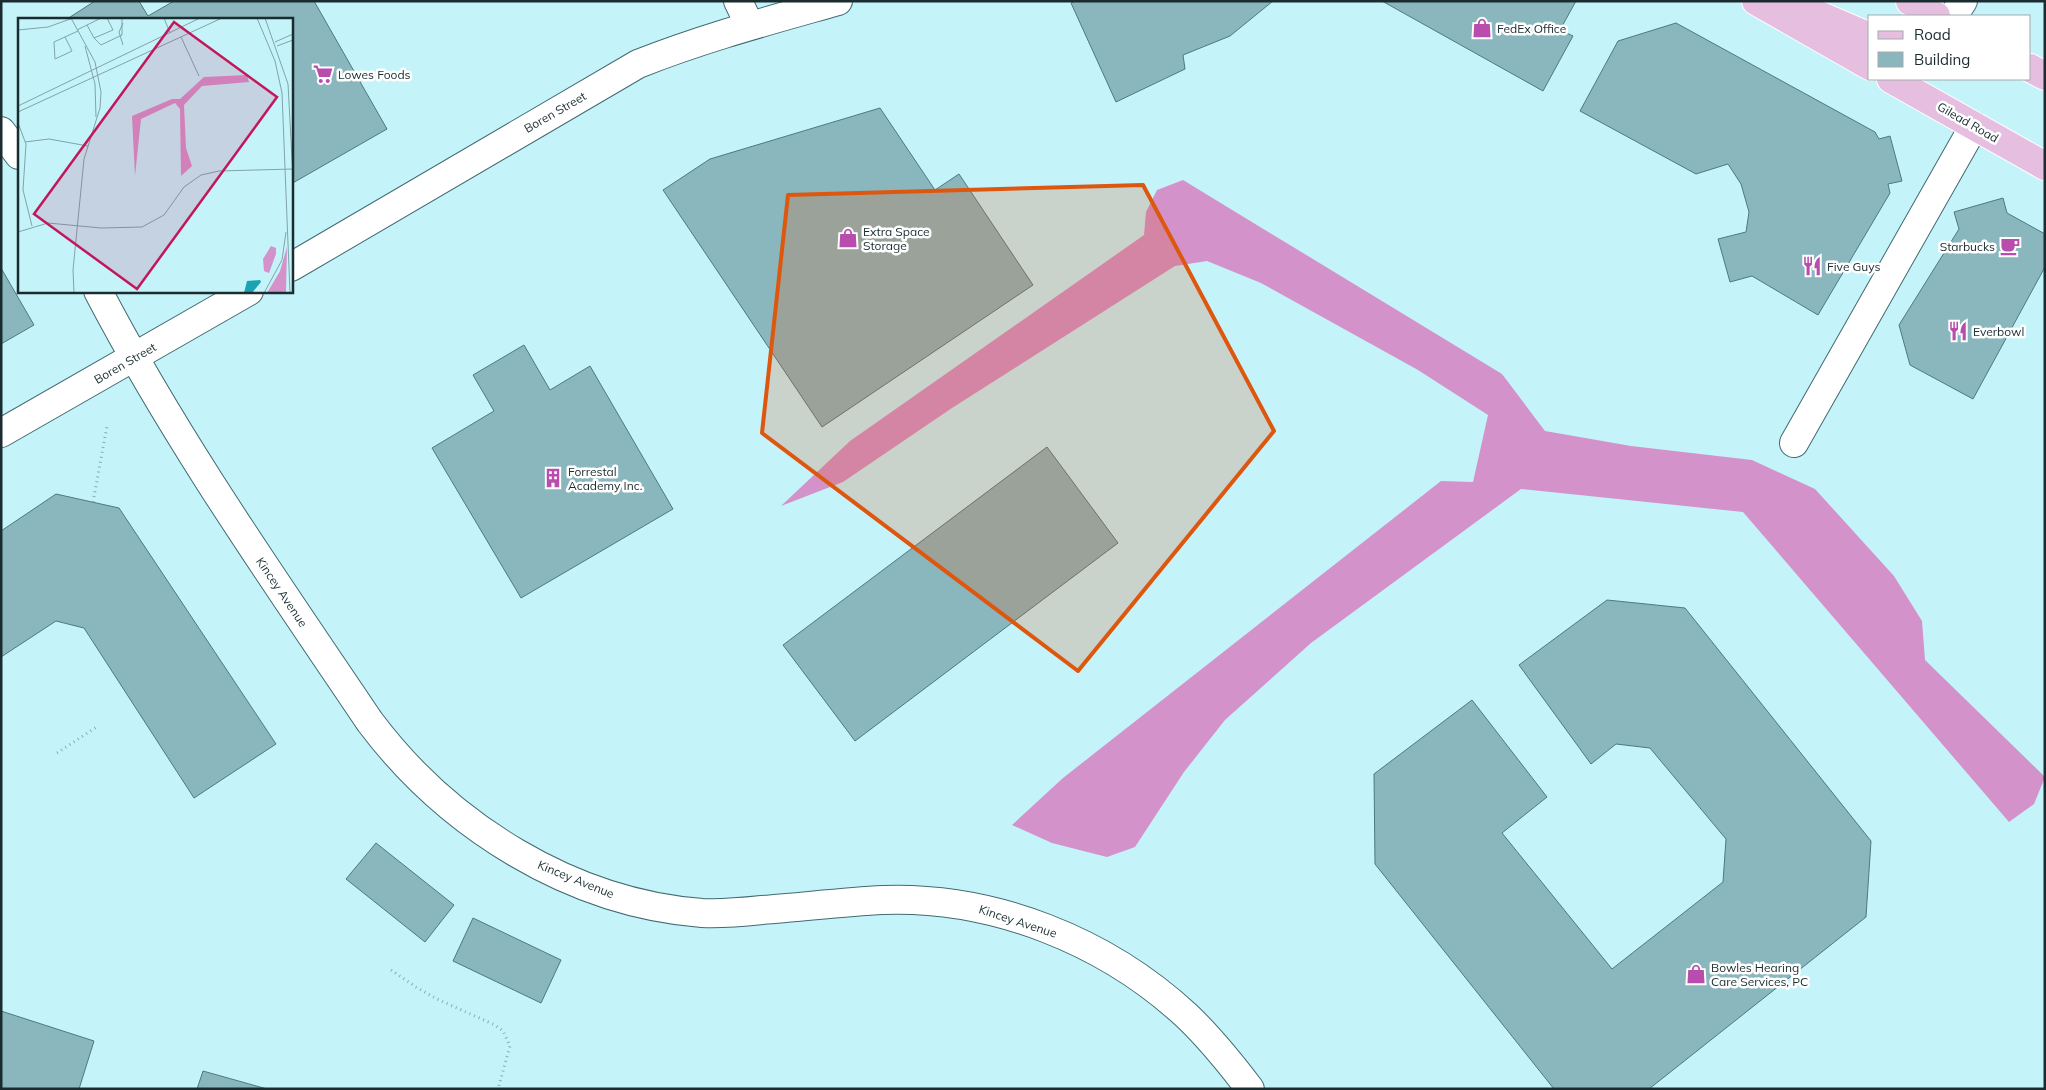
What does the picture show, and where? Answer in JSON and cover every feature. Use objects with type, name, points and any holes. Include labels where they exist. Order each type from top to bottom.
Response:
[{"type":"main road","points":[[1756,1],[1868,65]]},
{"type":"main road","points":[[1786,1],[1868,36]]},
{"type":"main road","points":[[1910,1],[1934,15]]},
{"type":"main road","points":[[2031,69],[2045,76]]},
{"type":"main road","name":"Gilead Road","points":[[1893,80],[2045,166]]},
{"type":"street","points":[[738,1],[750,26]]},
{"type":"street","name":"Boren Street","points":[[292,265],[638,64],[676,48],[838,1]]},
{"type":"street","points":[[1954,15],[1963,1]]},
{"type":"street","points":[[1794,443],[1974,126]]},
{"type":"street","points":[[1,131],[18,154]]},
{"type":"street","name":"Kincey Avenue","points":[[99,292],[134,358],[242,532],[370,722],[411,772],[459,815],[508,850],[557,875],[608,894],[649,905],[703,913],[885,900],[950,903],[990,910],[1054,931],[1112,959],[1150,985],[1188,1017],[1233,1066],[1250,1089]]},
{"type":"street","name":"Boren Street","points":[[1,433],[247,292]]},
{"type":"path","points":[[93,502],[107,426]]},
{"type":"path","points":[[57,753],[98,726]]},
{"type":"path","points":[[391,970],[416,987],[495,1025],[503,1031],[510,1046],[498,1089]]},
{"type":"highlighted area","points":[[1143,185],[1274,431],[1078,671],[762,433],[788,195]]},
{"type":"shaded area","points":[[1183,180],[1502,374],[1545,431],[1631,446],[1752,460],[1815,489],[1894,576],[1922,621],[1925,660],[2045,777],[2034,804],[2009,822],[1743,512],[1521,489],[1311,643],[1225,720],[1184,772],[1135,847],[1107,857],[1052,843],[1012,825],[1063,778],[1441,481],[1473,482],[1488,415],[1418,370],[1261,283],[1207,261],[1175,266],[952,408],[843,482],[781,506],[850,441],[1144,235],[1146,212],[1157,190]]},
{"type":"building","name":"Lowes Foods","points":[[95,1],[139,1],[148,16],[174,1],[314,1],[387,129],[292,183],[292,18],[69,18]]},
{"type":"building","points":[[1075,1],[1273,1],[1230,36],[1183,55],[1185,69],[1116,102],[1071,3]]},
{"type":"building","points":[[1382,1],[1576,1],[1560,30],[1573,36],[1543,91]]},
{"type":"building","points":[[1676,23],[1875,132],[1879,139],[1890,136],[1902,181],[1888,184],[1890,193],[1818,315],[1752,276],[1730,282],[1718,239],[1746,232],[1749,212],[1741,184],[1728,164],[1696,174],[1580,111],[1618,41]]},
{"type":"building","name":"Extra Space Storage","points":[[880,108],[935,190],[959,174],[1033,285],[822,427],[663,190],[710,159]]},
{"type":"building","points":[[2003,198],[2007,213],[2045,234],[2045,267],[1973,399],[1910,365],[1899,325],[1959,229],[1954,212]]},
{"type":"building","points":[[1,268],[34,325],[1,344]]},
{"type":"building","name":"Forrestal Academy Inc.","points":[[524,345],[550,390],[590,366],[673,509],[521,598],[432,448],[494,411],[473,375]]},
{"type":"building","points":[[1047,447],[1118,543],[855,741],[783,645]]},
{"type":"building","points":[[56,494],[119,508],[276,744],[194,798],[84,628],[56,621],[1,657],[1,531]]},
{"type":"building","points":[[1607,600],[1685,608],[1871,841],[1866,917],[1649,1089],[1554,1089],[1375,864],[1374,774],[1472,700],[1547,797],[1502,833],[1612,969],[1723,882],[1726,839],[1650,748],[1616,744],[1591,764],[1519,665]]},
{"type":"building","points":[[376,843],[454,905],[425,942],[346,879]]},
{"type":"building","points":[[473,918],[561,960],[541,1003],[453,961]]},
{"type":"building","points":[[1,1011],[94,1041],[79,1089],[1,1089]]},
{"type":"building","points":[[203,1071],[260,1087],[267,1089],[197,1089]]},
{"type":"place","name":"FedEx Office","points":[[1482,28]]},
{"type":"place","name":"Lowes Foods","points":[[323,74]]},
{"type":"place","name":"Extra Space Storage","points":[[848,238]]},
{"type":"place","name":"Starbucks","points":[[2010,246]]},
{"type":"place","name":"Five Guys","points":[[1812,266]]},
{"type":"place","name":"Everbowl","points":[[1958,331]]},
{"type":"place","name":"Forrestal Academy Inc.","points":[[553,478]]},
{"type":"place","name":"Bowles Hearing Care Services, PC","points":[[1696,974]]}]
